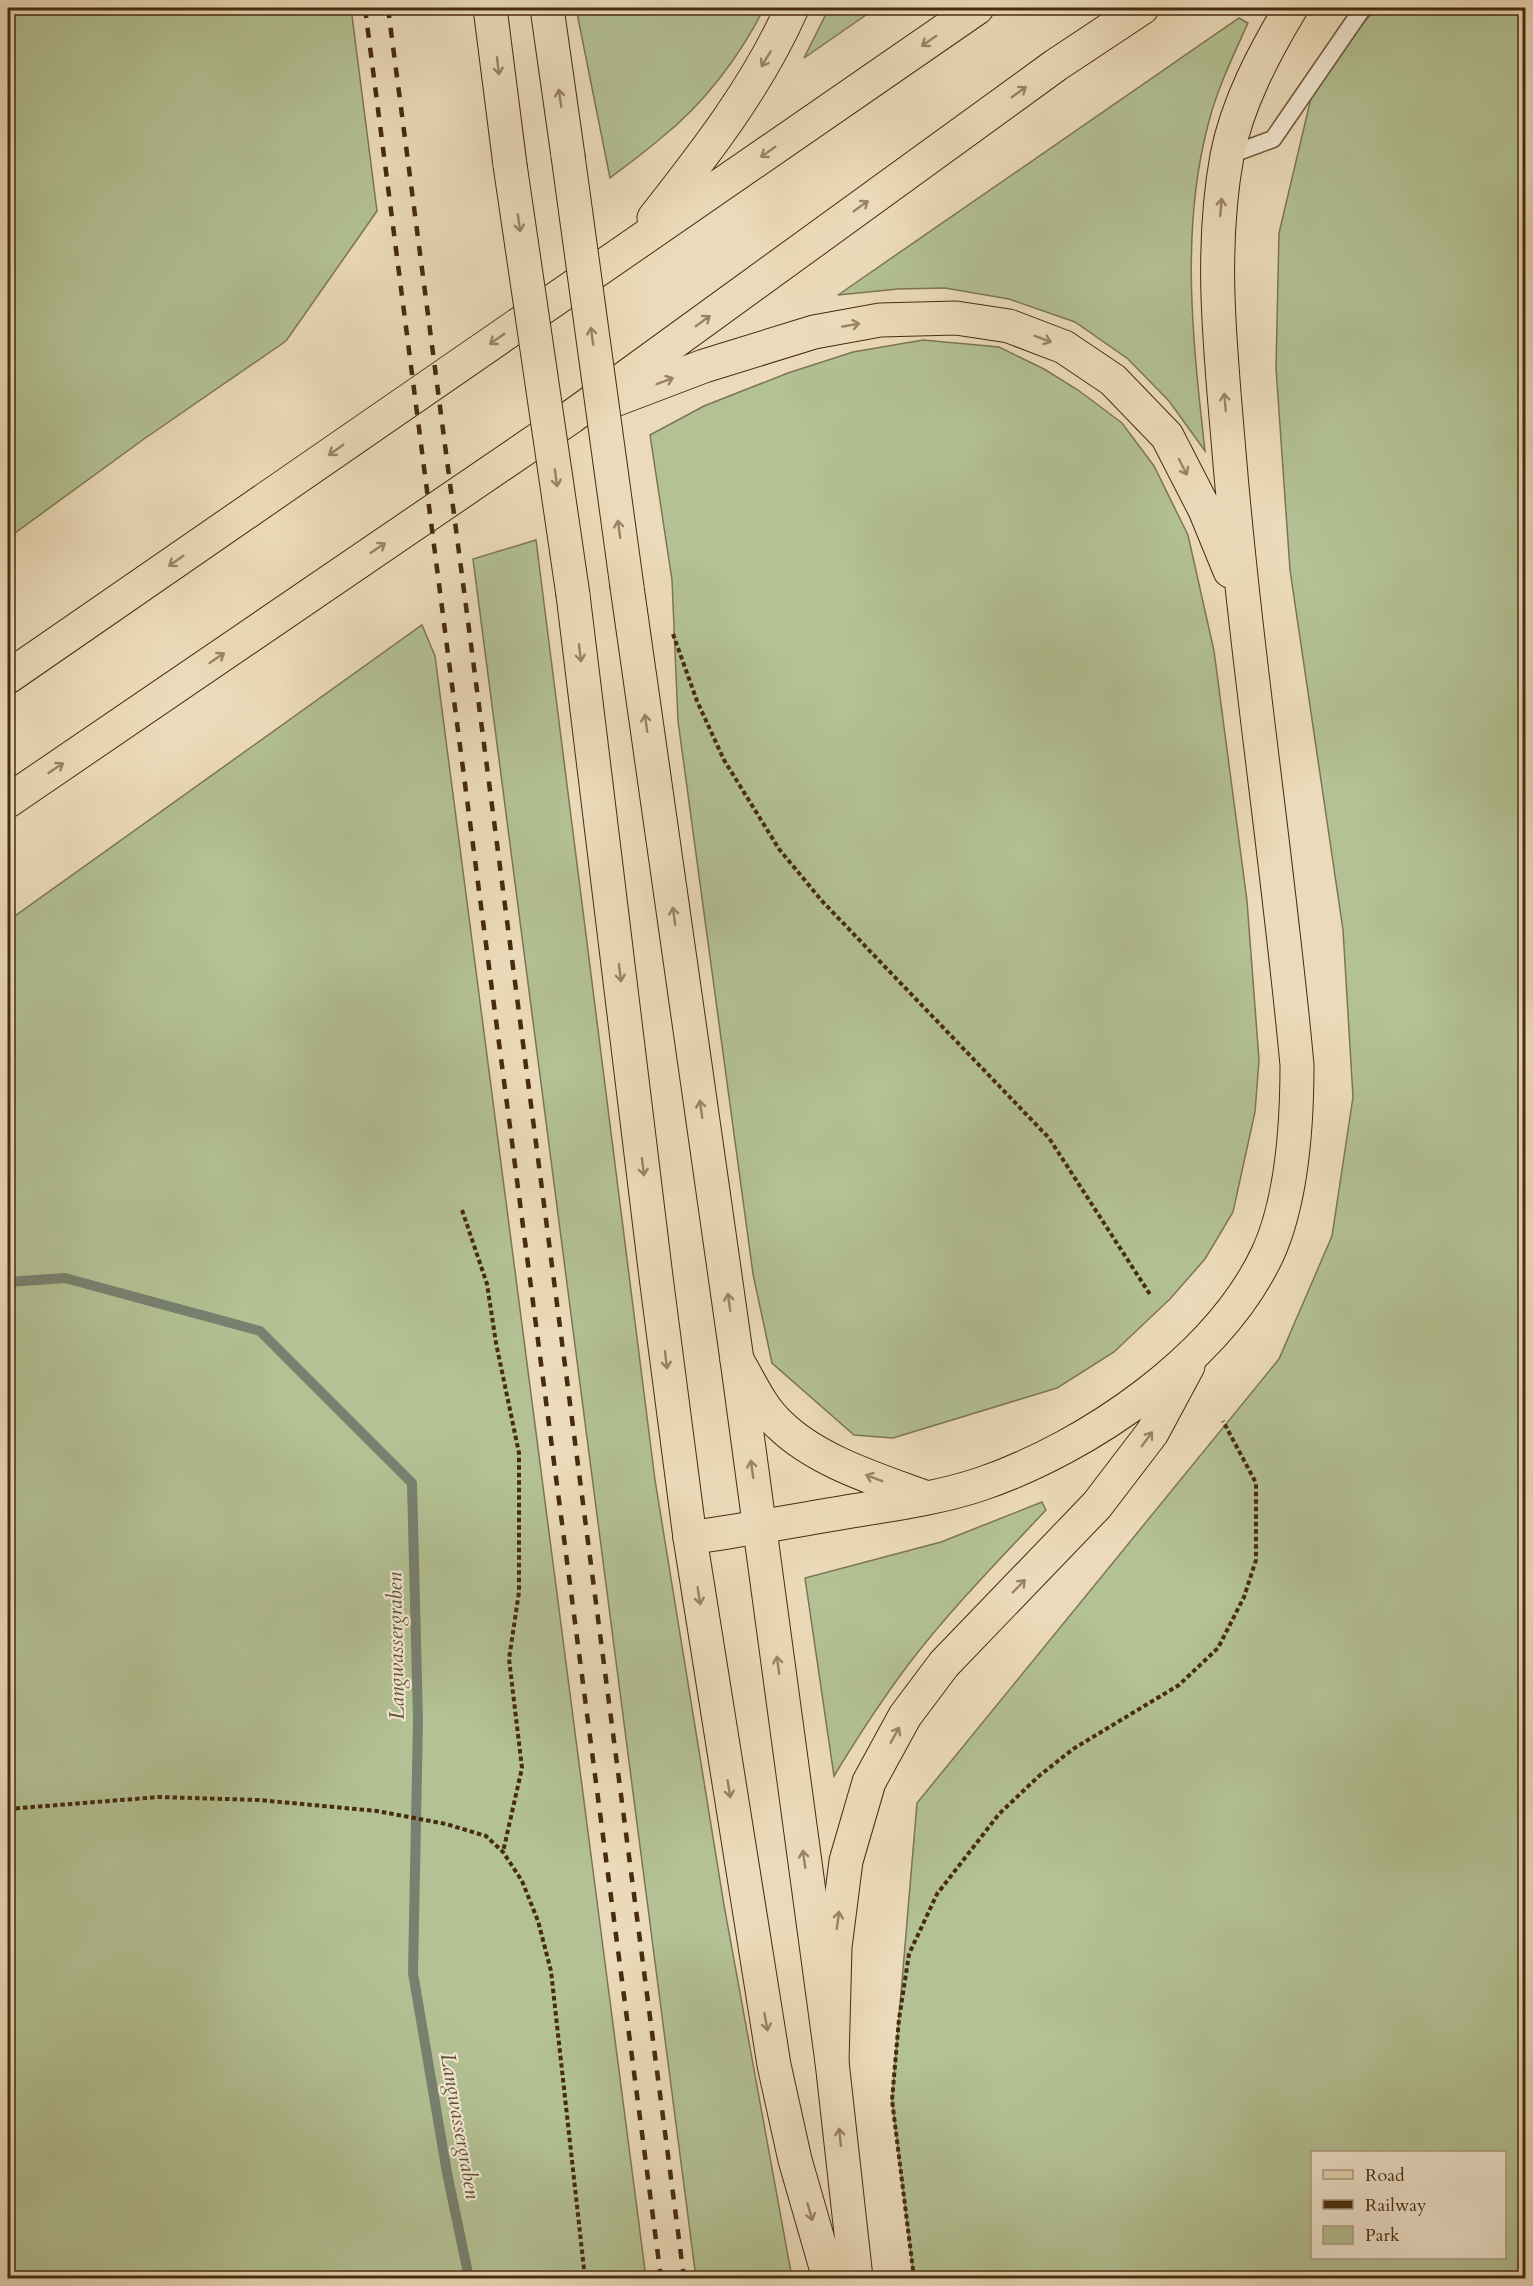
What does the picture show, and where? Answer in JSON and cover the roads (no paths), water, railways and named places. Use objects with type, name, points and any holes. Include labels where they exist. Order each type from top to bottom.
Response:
[{"type":"main road","points":[[490,8],[510,165],[573,595],[690,1538],[774,2065],[795,2160],[829,2278]]},
{"type":"main road","points":[[548,8],[627,587],[737,1360],[832,2062],[856,2278]]},
{"type":"main road","points":[[631,246],[733,114],[779,37],[792,8]]},
{"type":"main road","points":[[8,677],[977,8]]},
{"type":"main road","points":[[8,801],[571,417],[1056,65],[1142,8]]},
{"type":"main road","points":[[690,1538],[929,1499],[981,1484],[1040,1459],[1084,1435],[1141,1398],[1196,1351],[1220,1328],[1243,1299],[1269,1251],[1285,1200],[1297,1115],[1297,1065],[1292,1003],[1244,607],[1220,345],[1217,274],[1227,156],[1237,118],[1274,36],[1291,8]]},
{"type":"main road","points":[[571,417],[704,366],[814,332],[880,320],[956,318],[1009,326],[1064,347],[1113,380],[1167,436],[1205,510],[1244,607]]},
{"type":"main road","points":[[832,2062],[836,1937],[846,1861],[869,1782],[905,1716],[944,1664],[1097,1505],[1152,1433],[1196,1351]]},
{"type":"main road","points":[[737,1360],[762,1403],[779,1425],[805,1446],[860,1473],[929,1499]]},
{"type":"lane","points":[[1227,156],[1273,139],[1363,8]]},
{"type":"waterway","name":"Langwassergraben","points":[[8,1282],[65,1278],[260,1331],[412,1483],[418,1720],[413,1973],[447,2173],[469,2278]]},
{"type":"railway","points":[[365,8],[661,2278]]},
{"type":"railway","points":[[388,8],[684,2278]]}]
